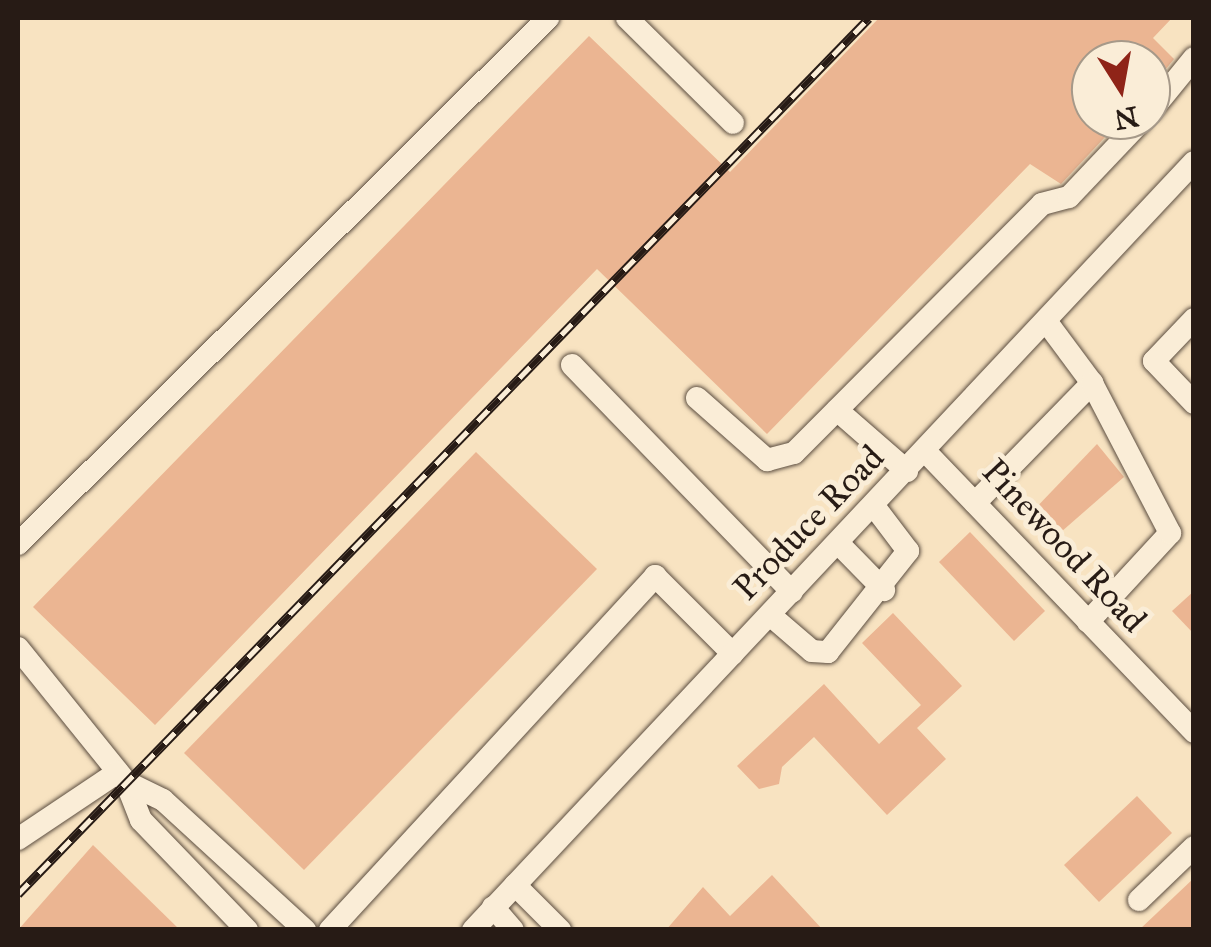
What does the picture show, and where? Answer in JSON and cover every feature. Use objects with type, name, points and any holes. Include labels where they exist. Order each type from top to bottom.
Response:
[{"type":"street","points":[[18,544],[548,18]]},
{"type":"street","points":[[626,18],[733,123]]},
{"type":"street","points":[[1171,85],[1194,56],[1194,41]]},
{"type":"street","points":[[697,398],[767,460],[794,453],[1042,204],[1069,197],[1123,140]]},
{"type":"street","name":"Produce Road","points":[[472,930],[926,452],[1194,162]]},
{"type":"street","points":[[1194,319],[1154,361],[1194,403]]},
{"type":"street","points":[[1046,322],[1092,383],[1170,532],[1088,622]]},
{"type":"street","points":[[572,366],[792,592]]},
{"type":"street","points":[[975,503],[1092,383]]},
{"type":"street","points":[[837,410],[907,471]]},
{"type":"street","name":"Pinewood Road","points":[[926,452],[1194,732]]},
{"type":"street","points":[[770,615],[812,651],[828,652],[884,590],[908,550],[874,506]]},
{"type":"street","points":[[838,543],[884,590]]},
{"type":"street","points":[[330,930],[655,576],[733,654]]},
{"type":"street","points":[[18,648],[122,778],[141,820],[247,930]]},
{"type":"street","points":[[18,839],[122,778]]},
{"type":"street","points":[[122,778],[163,800],[304,930]]},
{"type":"street","points":[[1139,900],[1194,848]]},
{"type":"street","points":[[194,875],[218,850]]},
{"type":"street","points":[[514,885],[560,930]]},
{"type":"street","points":[[493,907],[513,930]]},
{"type":"building","points":[[879,18],[1172,18],[1155,40],[1071,40],[1071,140],[1102,140],[1061,184],[1030,164],[767,434],[597,269],[155,725],[33,607],[589,36],[730,172]]},
{"type":"building","points":[[1097,444],[1124,477],[1053,539],[1030,514]]},
{"type":"building","points":[[476,452],[597,569],[304,870],[184,753]]},
{"type":"building","points":[[970,532],[1045,611],[1014,641],[939,562]]},
{"type":"building","points":[[1194,591],[1194,634],[1172,611]]},
{"type":"building","points":[[893,613],[962,686],[917,728],[946,759],[887,815],[814,737],[782,767],[779,784],[759,789],[737,766],[824,684],[879,744],[921,705],[862,643]]},
{"type":"building","points":[[1137,796],[1172,833],[1099,902],[1064,865]]},
{"type":"building","points":[[93,845],[180,930],[18,930]]},
{"type":"building","points":[[772,875],[823,930],[666,930],[703,887],[730,916]]},
{"type":"building","points":[[1194,878],[1194,930],[1139,930]]},
{"type":"railway","points":[[18,894],[869,18]]}]
